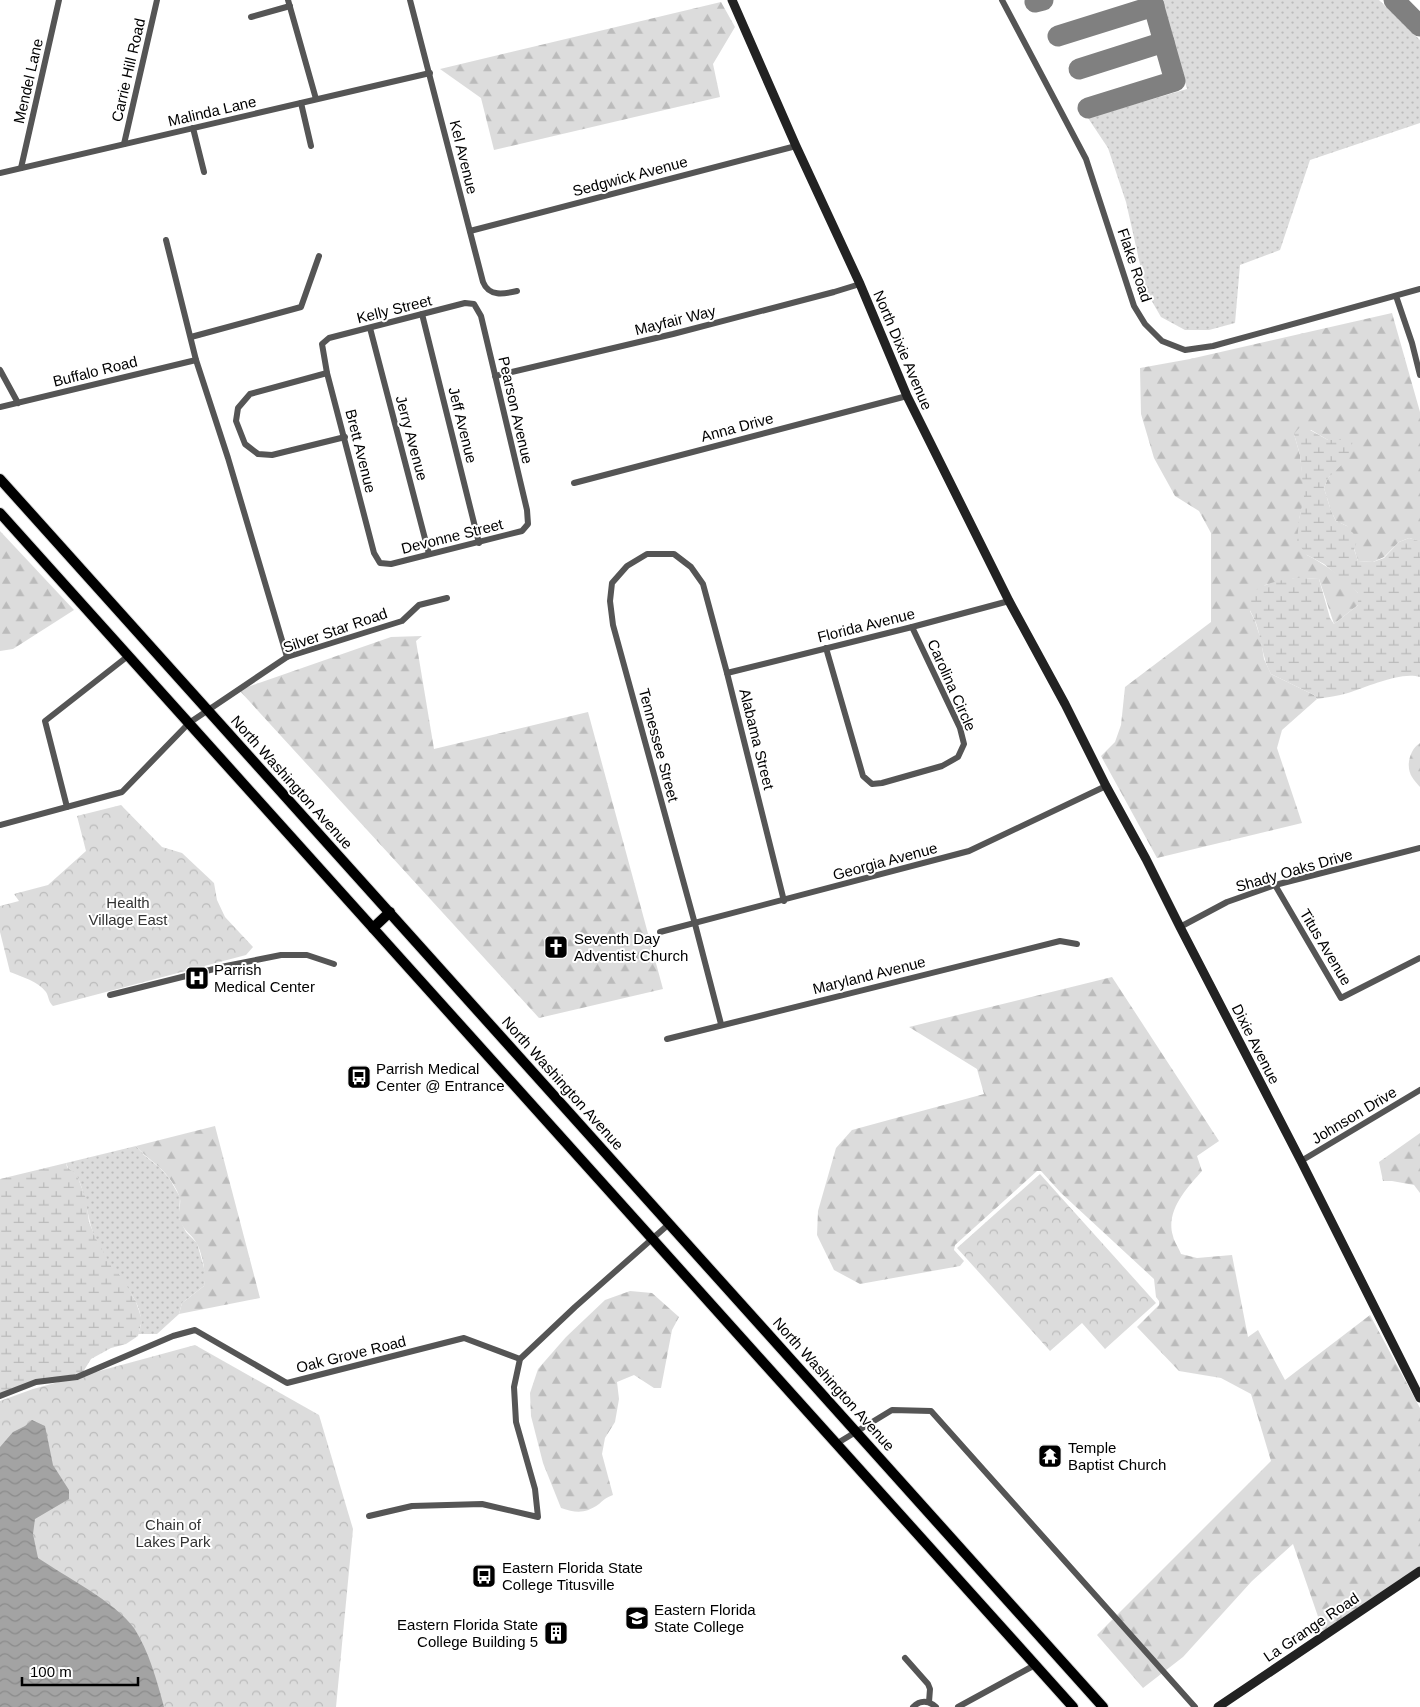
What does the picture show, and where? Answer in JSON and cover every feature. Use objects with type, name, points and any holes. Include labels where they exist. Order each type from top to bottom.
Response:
[{"type":"main road","name":"North Washington Avenue","points":[[0,479],[1103,1707]]},
{"type":"main road","points":[[0,513],[1073,1707]]},
{"type":"main road","points":[[373,928],[390,912]]},
{"type":"street","name":"Mendel Lane","points":[[21,168],[59,0]]},
{"type":"street","name":"Carrie Hill Road","points":[[124,144],[157,0]]},
{"type":"street","name":"Kel Avenue","points":[[410,0],[484,286],[494,293],[501,295],[517,291]]},
{"type":"street","name":"North Dixie Avenue","points":[[732,0],[796,146],[860,284],[907,396],[1009,601],[1065,704]]},
{"type":"street","name":"Flake Road","points":[[1002,0],[1086,159],[1134,306],[1145,324],[1162,341],[1185,350],[1213,346],[1420,289]]},
{"type":"street","points":[[251,17],[289,3],[316,99]]},
{"type":"street","name":"Malinda Lane","points":[[0,173],[430,73]]},
{"type":"street","points":[[301,103],[311,146]]},
{"type":"street","points":[[194,128],[204,172]]},
{"type":"street","name":"Sedgwick Avenue","points":[[470,231],[796,146]]},
{"type":"street","points":[[166,240],[196,360],[228,458],[287,658]]},
{"type":"street","points":[[191,337],[301,307],[319,256]]},
{"type":"street","name":"Mayfair Way","points":[[496,376],[673,334],[860,284]]},
{"type":"street","points":[[1396,296],[1412,343],[1420,375]]},
{"type":"street","name":"Kelly Street","points":[[322,344],[329,338],[465,303],[474,304]]},
{"type":"street","name":"Pearson Avenue","points":[[474,304],[481,316],[496,376],[527,510],[528,524]]},
{"type":"street","name":"Jeff Avenue","points":[[422,314],[479,543]]},
{"type":"street","name":"Jerry Avenue","points":[[370,328],[429,554]]},
{"type":"street","name":"Brett Avenue","points":[[322,344],[327,373],[374,553],[380,563]]},
{"type":"street","name":"Buffalo Road","points":[[0,407],[196,360]]},
{"type":"street","points":[[0,370],[18,403]]},
{"type":"street","points":[[327,373],[250,394],[238,408],[236,421],[245,444],[258,454],[272,455],[345,438]]},
{"type":"street","name":"Anna Drive","points":[[574,483],[907,396]]},
{"type":"street","name":"Devonne Street","points":[[380,563],[391,564],[479,543],[522,531],[528,524]]},
{"type":"street","name":"Tennessee Street","points":[[703,584],[691,566],[674,554],[647,554],[627,566],[612,584],[610,601],[613,625],[721,1024]]},
{"type":"street","name":"Alabama Street","points":[[703,584],[784,901]]},
{"type":"street","name":"Silver Star Road","points":[[0,825],[122,792],[189,723],[287,658],[350,636],[402,621],[419,605],[447,598]]},
{"type":"street","name":"Florida Avenue","points":[[727,673],[1009,601]]},
{"type":"street","name":"Carolina Circle","points":[[826,648],[863,776],[872,784],[882,783],[942,766],[958,757],[964,744],[960,728],[912,627]]},
{"type":"street","points":[[68,807],[45,721],[128,656]]},
{"type":"street","name":"Dixie Avenue","points":[[1065,704],[1301,1161],[1420,1398]]},
{"type":"street","name":"Georgia Avenue","points":[[660,932],[969,852],[1106,786]]},
{"type":"street","name":"Shady Oaks Drive","points":[[1180,927],[1227,902],[1275,886],[1420,848]]},
{"type":"street","name":"Titus Avenue","points":[[1275,886],[1341,998],[1420,958]]},
{"type":"street","name":"Maryland Avenue","points":[[667,1039],[1060,941],[1076,944]]},
{"type":"street","points":[[110,995],[226,966],[282,955],[308,956],[334,964]]},
{"type":"street","name":"Johnson Drive","points":[[1301,1161],[1420,1090]]},
{"type":"street","points":[[370,1516],[412,1506],[482,1504],[538,1517],[535,1489],[516,1422],[514,1387],[520,1359],[575,1307],[669,1224]]},
{"type":"street","name":"Oak Grove Road","points":[[0,1396],[36,1382],[77,1377],[173,1336],[195,1330],[287,1383],[464,1338],[520,1359]]},
{"type":"street","points":[[836,1444],[892,1410],[931,1410],[1195,1707]]},
{"type":"street","name":"La Grange Road","points":[[1218,1707],[1420,1571]]},
{"type":"street","points":[[905,1658],[928,1684],[930,1689],[929,1702]]},
{"type":"street","points":[[958,1707],[1035,1664]]},
{"type":"street","points":[[913,1707],[920,1702],[929,1702],[936,1707]]},
{"type":"green space","points":[[1161,0],[1379,0],[1420,40],[1420,123],[1310,160],[1280,250],[1240,265],[1235,323],[1209,330],[1185,330],[1161,317],[1146,291],[1126,202],[1108,148],[1088,118],[1187,89]]},
{"type":"green space","points":[[721,2],[735,27],[713,64],[720,97],[494,150],[481,98],[440,69]]},
{"type":"green space","points":[[1392,313],[1420,412],[1420,541],[1409,538],[1399,542],[1384,557],[1373,562],[1358,561],[1347,526],[1336,521],[1324,488],[1332,474],[1328,440],[1311,430],[1294,434],[1300,455],[1305,497],[1299,519],[1307,555],[1334,572],[1352,587],[1358,593],[1358,605],[1334,624],[1319,579],[1296,578],[1265,585],[1250,611],[1261,640],[1264,659],[1271,674],[1314,695],[1317,699],[1282,730],[1277,748],[1302,823],[1157,858],[1101,756],[1115,742],[1121,725],[1125,687],[1211,622],[1211,533],[1199,511],[1175,496],[1154,458],[1141,414],[1140,368],[1190,359]]},
{"type":"green space","points":[[1300,427],[1328,440],[1353,440],[1349,458],[1328,478],[1324,488],[1336,521],[1347,526],[1358,539],[1354,549],[1358,561],[1373,562],[1384,558],[1399,542],[1409,538],[1420,541],[1420,677],[1403,676],[1348,693],[1317,699],[1314,695],[1271,674],[1268,668],[1256,623],[1246,601],[1255,591],[1268,584],[1282,580],[1298,578],[1319,579],[1330,618],[1334,624],[1358,605],[1358,593],[1324,564],[1307,555],[1297,542],[1299,519],[1304,497],[1300,455],[1294,434]]},
{"type":"green space","points":[[0,531],[74,610],[13,649],[0,651]]},
{"type":"green space","points":[[422,636],[416,641],[434,749],[588,712],[663,989],[539,1018],[239,690],[391,637]]},
{"type":"green space","points":[[1420,743],[1420,787],[1410,773],[1409,763],[1411,753]]},
{"type":"green space","name":"Health Village East","points":[[121,805],[162,847],[182,853],[214,883],[217,900],[225,917],[253,947],[246,955],[53,1006],[43,988],[10,972],[0,932],[0,906],[19,901],[14,894],[48,885],[86,851],[77,816]]},
{"type":"green space","points":[[1112,977],[1219,1141],[1197,1156],[1202,1171],[1184,1192],[1175,1209],[1171,1227],[1181,1254],[1197,1258],[1232,1255],[1248,1337],[1258,1330],[1285,1380],[1370,1315],[1420,1408],[1420,1566],[1323,1631],[1293,1544],[1252,1581],[1183,1657],[1143,1688],[1097,1635],[1271,1461],[1251,1394],[1221,1378],[1179,1371],[1137,1327],[1159,1305],[1154,1279],[1061,1193],[1041,1171],[1037,1171],[955,1245],[954,1250],[964,1261],[960,1266],[860,1284],[834,1270],[817,1235],[818,1211],[836,1148],[852,1130],[984,1094],[977,1069],[909,1027]]},
{"type":"green space","points":[[215,1126],[260,1298],[179,1314],[182,1303],[204,1286],[205,1276],[202,1259],[195,1241],[180,1222],[180,1199],[174,1185],[165,1173],[136,1146]]},
{"type":"green space","points":[[1420,1133],[1420,1193],[1414,1185],[1383,1181],[1379,1162]]},
{"type":"green space","points":[[136,1146],[169,1178],[180,1197],[179,1218],[186,1232],[197,1243],[206,1275],[204,1286],[182,1303],[179,1314],[157,1334],[138,1334],[141,1326],[140,1311],[98,1243],[77,1176],[66,1163]]},
{"type":"green space","points":[[66,1163],[67,1167],[77,1175],[86,1199],[89,1222],[96,1239],[112,1267],[123,1279],[136,1302],[142,1320],[138,1336],[126,1344],[111,1348],[91,1359],[83,1372],[32,1385],[0,1397],[0,1179]]},
{"type":"green space","points":[[1040,1174],[1156,1303],[1105,1349],[1082,1323],[1050,1351],[957,1248]]},
{"type":"green space","points":[[630,1291],[652,1293],[679,1317],[672,1330],[661,1388],[654,1388],[634,1375],[617,1382],[619,1399],[615,1422],[605,1438],[602,1454],[613,1495],[585,1511],[566,1510],[561,1508],[543,1463],[531,1416],[530,1393],[538,1369],[566,1337],[605,1300]]},
{"type":"green space","name":"Chain of Lakes Park","points":[[195,1345],[319,1415],[353,1529],[336,1707],[0,1707],[0,1401],[33,1389]]},
{"type":"water","points":[[32,1420],[45,1426],[53,1465],[69,1490],[69,1499],[35,1519],[33,1534],[38,1558],[102,1599],[134,1628],[148,1656],[164,1707],[0,1707],[0,1447],[13,1432]]},
{"type":"taxiway","points":[[1035,2],[1043,0]]},
{"type":"taxiway","points":[[1088,108],[1175,81],[1152,0]]},
{"type":"taxiway","points":[[1394,0],[1420,26]]},
{"type":"taxiway","points":[[1058,36],[1154,6]]},
{"type":"taxiway","points":[[1079,69],[1164,42]]},
{"type":"place","name":"Seventh Day Adventist Church","points":[[556,947]]},
{"type":"place","name":"Parrish Medical Center","points":[[197,978]]},
{"type":"place","name":"Parrish Medical Center @ Entrance","points":[[359,1077]]},
{"type":"place","name":"Temple Baptist Church","points":[[1050,1456]]},
{"type":"place","name":"Eastern Florida State College Titusville","points":[[484,1576]]},
{"type":"place","name":"Eastern Florida State College","points":[[637,1618]]},
{"type":"place","name":"Eastern Florida State College Building 5","points":[[556,1633]]}]
